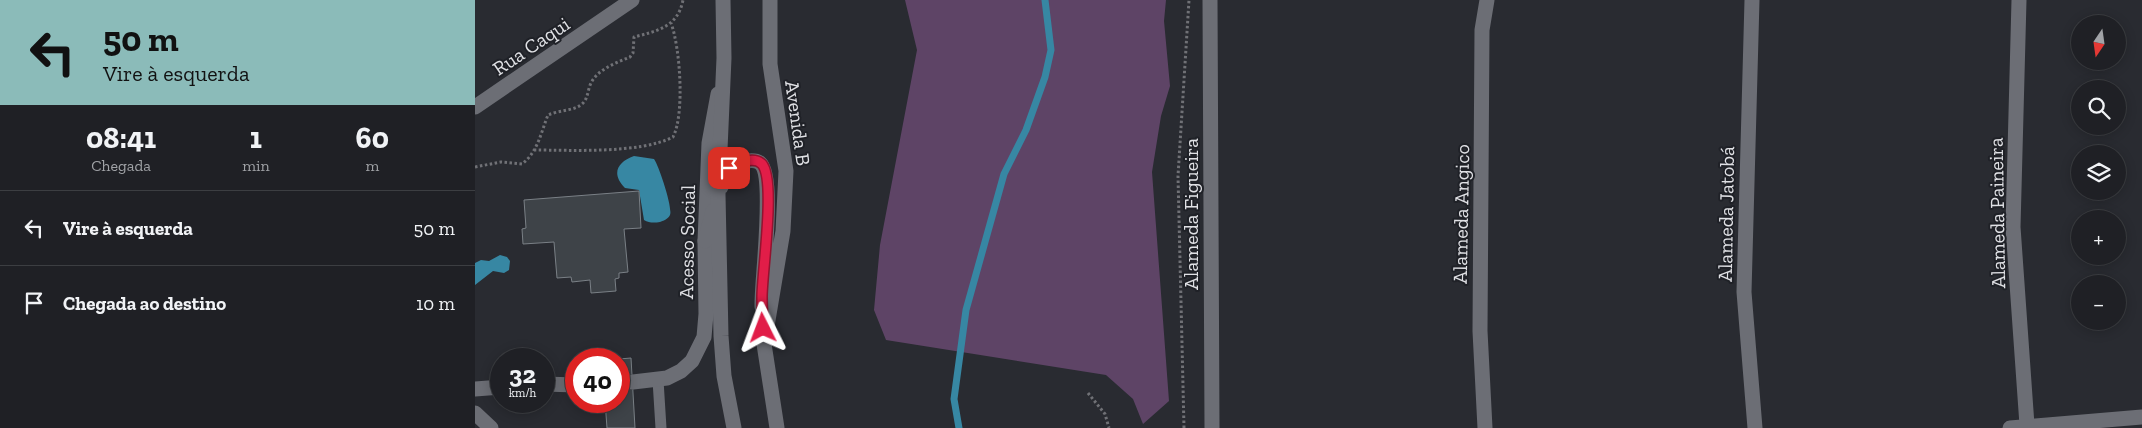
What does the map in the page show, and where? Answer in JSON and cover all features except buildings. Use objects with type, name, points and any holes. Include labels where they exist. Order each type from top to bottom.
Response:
[{"type":"street","name":"Rua Caqui","points":[[475,107],[632,0]]},
{"type":"street","points":[[723,0],[724,58],[718,195],[721,336],[724,376],[734,428]]},
{"type":"street","name":"Avenida B","points":[[770,0],[770,64],[784,152],[786,190],[780,261],[772,291],[764,344],[777,428]]},
{"type":"street","name":"Alameda Figueira","points":[[1210,0],[1212,428]]},
{"type":"street","name":"Alameda Angico","points":[[1485,428],[1480,331],[1483,30],[1487,0]]},
{"type":"street","name":"Alameda Jatobá","points":[[1752,0],[1744,292],[1755,428]]},
{"type":"street","name":"Alameda Paineira","points":[[2019,0],[2013,227],[2027,425]]},
{"type":"street","name":"Acesso Social","points":[[633,382],[658,380],[681,371],[692,361],[704,337],[709,143],[724,58]]},
{"type":"street","points":[[705,241],[725,175],[735,164],[753,161],[762,164],[765,170],[768,197],[761,297],[764,344]]},
{"type":"street","points":[[475,389],[490,388]]},
{"type":"street","points":[[475,413],[491,428]]},
{"type":"street","points":[[2010,428],[2027,425],[2142,417]]},
{"type":"lane","points":[[658,380],[661,428]]},
{"type":"path","points":[[475,167],[501,162],[522,164],[539,141],[548,115],[560,109],[577,107],[584,102],[591,84],[597,76],[630,57],[633,52],[634,37],[661,30],[671,23],[677,16],[683,0]]},
{"type":"path","points":[[1184,428],[1178,176],[1189,0]]},
{"type":"path","points":[[534,150],[587,150],[623,147],[654,143],[673,137],[677,123],[679,55],[677,39],[671,23]]},
{"type":"path","points":[[1087,393],[1105,414],[1109,428]]},
{"type":"shaded area","points":[[905,0],[1166,0],[1164,21],[1170,86],[1161,116],[1152,172],[1169,401],[1143,424],[1133,399],[1106,375],[886,340],[874,310],[880,245],[917,50]]},
{"type":"water","points":[[634,156],[654,159],[656,163],[665,187],[670,211],[670,215],[663,221],[648,222],[644,220],[639,190],[625,188],[618,178],[617,173],[620,165]]},
{"type":"water","points":[[500,255],[507,257],[510,261],[509,270],[504,273],[493,271],[475,285],[475,263],[481,260],[489,261]]},
{"type":"waterway","points":[[959,428],[954,399],[966,310],[1004,174],[1026,130],[1045,77],[1051,50],[1045,0]]},
{"type":"route","points":[[729,168],[740,162],[753,161],[762,164],[765,170],[768,197],[761,297],[763,328]]}]
